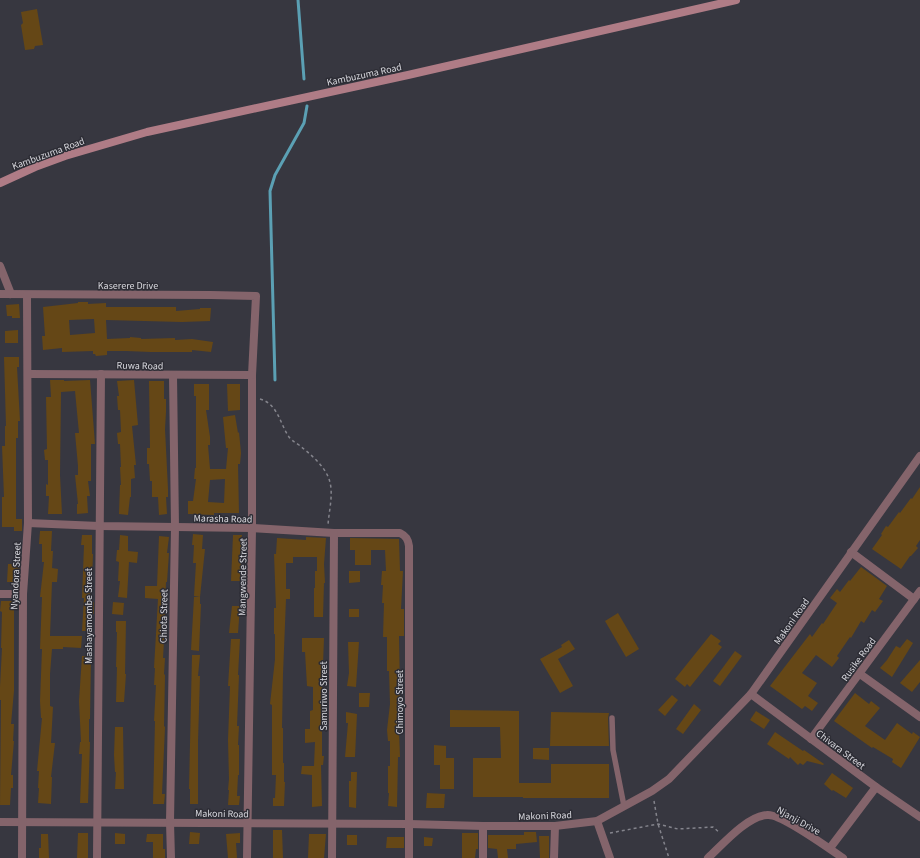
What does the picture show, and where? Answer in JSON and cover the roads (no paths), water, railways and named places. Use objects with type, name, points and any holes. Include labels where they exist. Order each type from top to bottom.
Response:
[{"type":"main road","name":"Kambuzuma Road","points":[[0,183],[35,167],[65,156],[147,132],[408,75],[736,0]]},
{"type":"street","points":[[0,266],[11,294]]},
{"type":"street","name":"Kaserere Drive","points":[[0,294],[256,296]]},
{"type":"street","name":"Nyandora Street","points":[[22,858],[23,594],[28,523],[27,295]]},
{"type":"street","name":"Mangwende Street","points":[[247,858],[252,528],[252,375],[256,296]]},
{"type":"street","name":"Ruwa Road","points":[[28,374],[252,375]]},
{"type":"street","name":"Mashayamombe Street","points":[[97,858],[101,374]]},
{"type":"street","name":"Chiota Street","points":[[171,858],[170,822],[175,527],[173,375]]},
{"type":"street","name":"Makoni Road","points":[[0,822],[170,822],[555,826],[597,821],[652,791],[669,779],[751,694],[920,456]]},
{"type":"street","name":"Marasha Road","points":[[28,523],[99,526],[252,528],[331,533],[400,533],[408,540],[409,546]]},
{"type":"street","name":"Samuriwo Street","points":[[331,533],[332,858]]},
{"type":"street","name":"Chimoyo Street","points":[[408,858],[409,546]]},
{"type":"street","points":[[851,552],[914,599]]},
{"type":"street","name":"Rusike Road","points":[[812,739],[920,591]]},
{"type":"street","points":[[0,594],[23,594]]},
{"type":"street","points":[[860,674],[920,717]]},
{"type":"street","name":"Chivara Street","points":[[751,694],[876,787],[920,817]]},
{"type":"street","points":[[830,848],[876,787]]},
{"type":"street","name":"Njanji Drive","points":[[709,858],[726,839],[754,819],[768,814],[781,819],[844,858]]},
{"type":"street","points":[[597,821],[610,858]]},
{"type":"street","points":[[483,826],[483,858]]},
{"type":"street","points":[[554,858],[555,826]]},
{"type":"lane","points":[[612,718],[613,750],[624,806]]},
{"type":"waterway","points":[[298,0],[304,79]]},
{"type":"waterway","points":[[275,380],[270,191],[275,175],[304,123],[307,106]]}]
